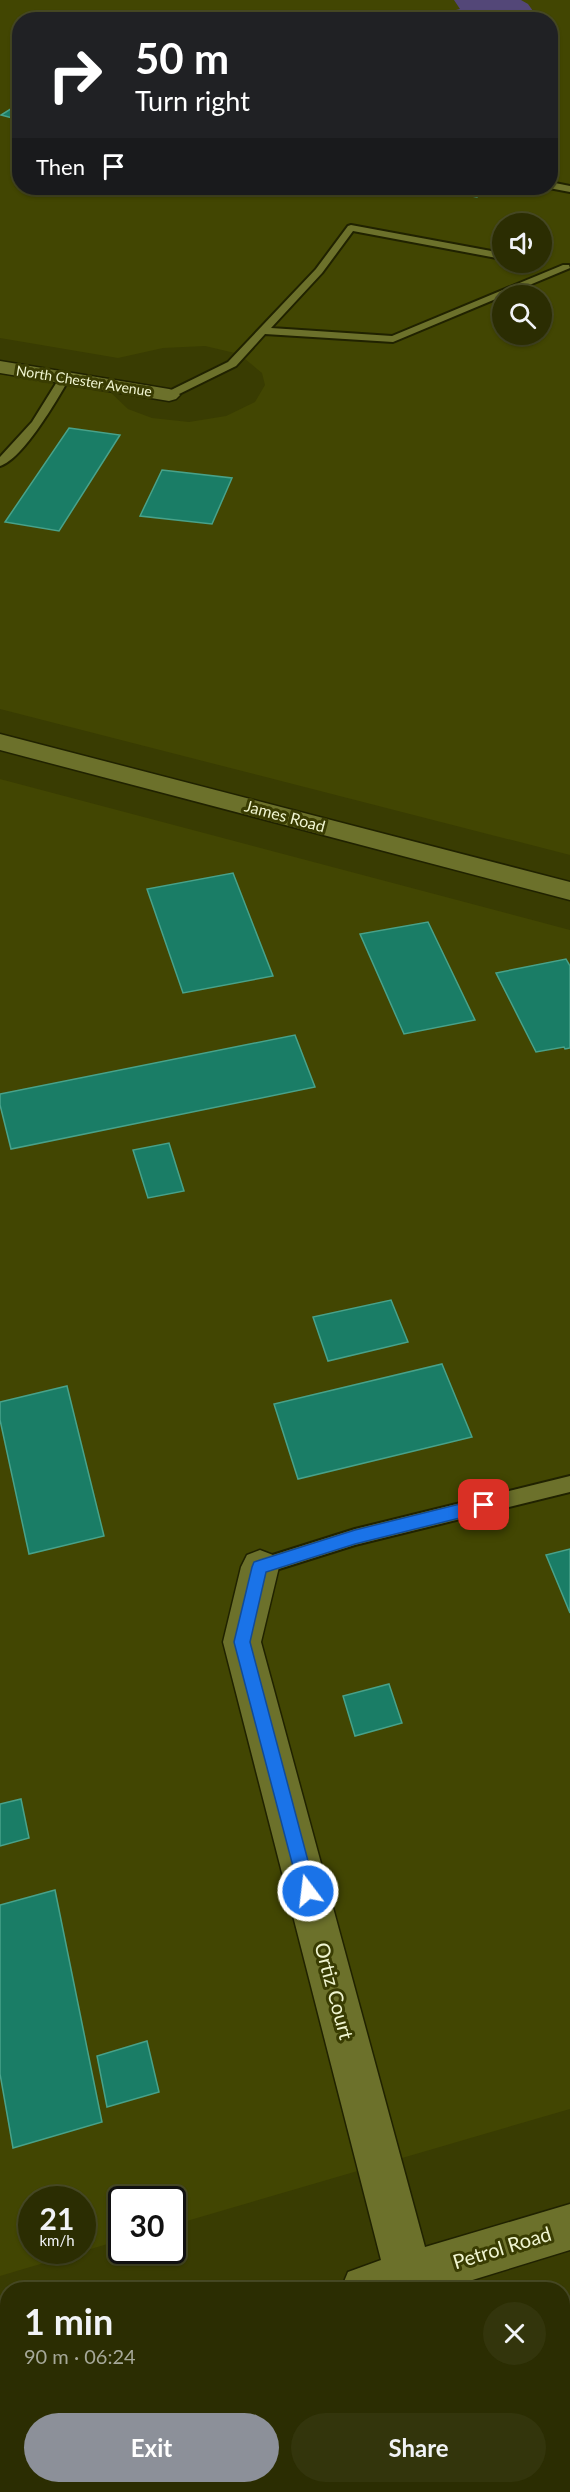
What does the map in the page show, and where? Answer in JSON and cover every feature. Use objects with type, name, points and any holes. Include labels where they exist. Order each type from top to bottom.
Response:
[{"type":"street","name":"North Chester Avenue","points":[[0,367],[64,380],[169,395]]},
{"type":"street","name":"James Road","points":[[0,742],[570,891]]},
{"type":"street","name":"Ortiz Court","points":[[260,1567],[242,1642],[409,2276]]},
{"type":"street","name":"Petrol Road","points":[[389,2282],[570,2227]]},
{"type":"lane","points":[[169,395],[232,364],[319,271],[351,228],[492,254]]},
{"type":"lane","points":[[552,264],[568,266]]},
{"type":"lane","points":[[262,331],[393,339],[568,266]]},
{"type":"lane","points":[[0,463],[18,447],[39,421],[64,380]]},
{"type":"lane","points":[[260,1567],[355,1537],[570,1484]]},
{"type":"shaded area","points":[[0,0],[570,0],[570,855],[0,709],[0,371],[108,390],[128,409],[152,418],[189,422],[226,416],[255,402],[265,385],[262,373],[239,354],[205,346],[163,348],[118,358],[0,338]]},
{"type":"shaded area","points":[[454,0],[521,0],[528,4],[534,12],[447,12],[460,9]]},
{"type":"shaded area","points":[[0,779],[570,930],[570,2109],[186,2221],[186,2186],[108,2186],[108,2244],[96,2247],[96,2186],[18,2186],[18,2264],[40,2264],[0,2276]]},
{"type":"building","points":[[12,108],[12,118],[1,115]]},
{"type":"building","points":[[69,428],[120,435],[59,531],[5,522]]},
{"type":"building","points":[[162,470],[232,478],[212,524],[140,516]]},
{"type":"building","points":[[233,873],[273,976],[183,993],[147,889]]},
{"type":"building","points":[[428,922],[475,1020],[404,1034],[360,934]]},
{"type":"building","points":[[566,959],[570,966],[570,1048],[536,1052],[496,973]]},
{"type":"building","points":[[295,1035],[315,1087],[11,1149],[0,1105],[0,1094]]},
{"type":"building","points":[[169,1143],[184,1191],[148,1198],[133,1150]]},
{"type":"building","points":[[391,1300],[408,1342],[328,1361],[313,1317]]},
{"type":"building","points":[[442,1364],[472,1437],[298,1479],[274,1404]]},
{"type":"building","points":[[67,1386],[104,1536],[29,1554],[0,1420],[0,1402]]},
{"type":"building","points":[[570,1549],[570,1613],[546,1555]]},
{"type":"building","points":[[389,1684],[402,1723],[355,1736],[343,1696]]},
{"type":"building","points":[[21,1799],[29,1838],[0,1846],[0,1804]]},
{"type":"building","points":[[55,1890],[102,2122],[13,2148],[0,2074],[0,1905]]},
{"type":"building","points":[[147,2041],[159,2092],[107,2107],[97,2056]]},
{"type":"route","points":[[308,1891],[242,1642],[260,1567],[355,1537],[484,1505]]}]
